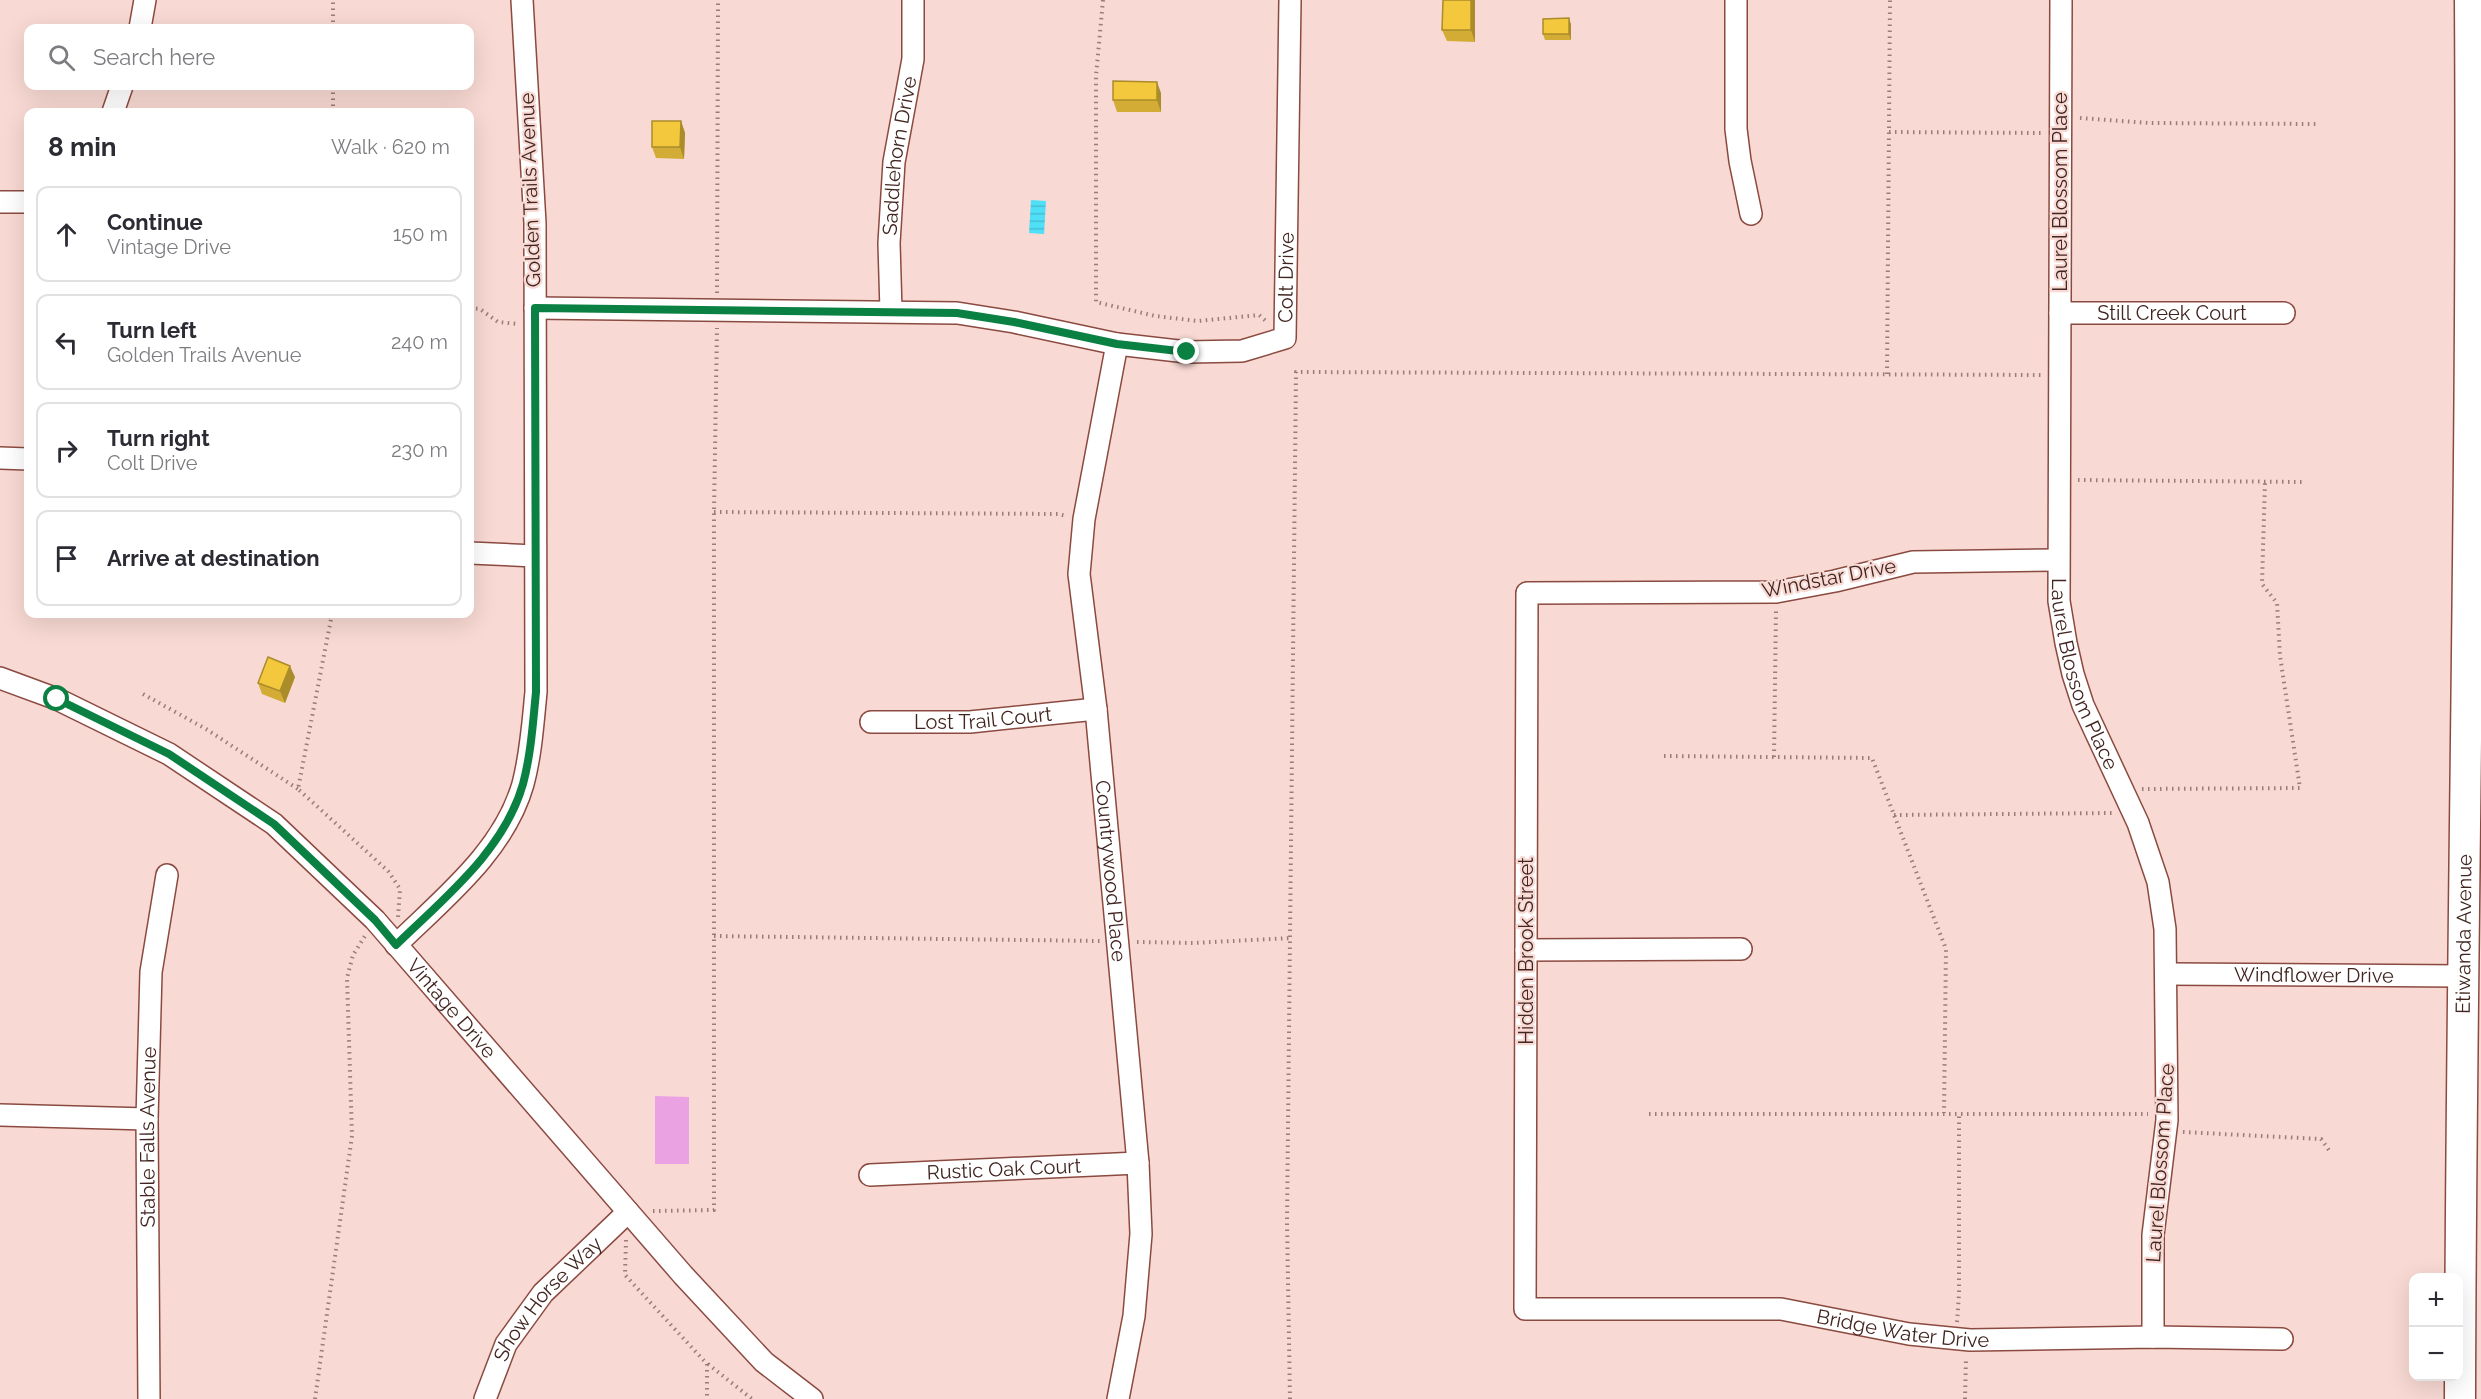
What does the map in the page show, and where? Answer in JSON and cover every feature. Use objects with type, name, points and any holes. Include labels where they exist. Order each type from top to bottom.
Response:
[{"type":"street","points":[[141,24],[145,0]]},
{"type":"street","name":"Golden Trails Avenue","points":[[396,945],[480,863],[506,823],[523,785],[531,741],[536,692],[535,223],[522,0]]},
{"type":"street","name":"Saddlehorn Drive","points":[[891,311],[889,243],[894,162],[913,59],[913,0]]},
{"type":"street","name":"Colt Drive","points":[[536,317],[717,311],[891,311],[957,313],[1014,322],[1117,344],[1187,352],[1242,351],[1285,339],[1290,0]]},
{"type":"street","points":[[1736,0],[1736,129],[1751,214]]},
{"type":"street","name":"Laurel Blossom Place","points":[[2061,0],[2058,560],[2060,601],[2073,674],[2083,705],[2133,813],[2158,882],[2165,929],[2166,1123],[2153,1235],[2153,1337]]},
{"type":"street","name":"Etiwanda Avenue","points":[[2460,1399],[2471,1174],[2462,976],[2474,662],[2470,355],[2476,82],[2470,0]]},
{"type":"street","points":[[114,108],[121,90]]},
{"type":"street","points":[[0,202],[24,202]]},
{"type":"street","name":"Still Creek Court","points":[[2060,313],[2284,313]]},
{"type":"street","name":"Countrywood Place","points":[[1117,344],[1084,519],[1079,573],[1096,709],[1138,1164],[1141,1234],[1134,1316],[1118,1399]]},
{"type":"street","points":[[0,458],[24,459]]},
{"type":"street","points":[[474,554],[535,556]]},
{"type":"street","name":"Windstar Drive","points":[[1527,593],[1776,592],[1835,581],[1913,562],[2058,560]]},
{"type":"street","name":"Hidden Brook Street","points":[[1525,1309],[1527,593]]},
{"type":"street","name":"Vintage Drive","points":[[0,678],[57,699],[169,754],[274,824],[375,920],[628,1212],[764,1362],[812,1399]]},
{"type":"street","name":"Lost Trail Court","points":[[871,722],[970,722],[1096,709]]},
{"type":"street","name":"Stable Falls Avenue","points":[[149,1399],[147,1119],[151,972],[167,875]]},
{"type":"street","points":[[1526,950],[1741,949]]},
{"type":"street","name":"Windflower Drive","points":[[2167,974],[2462,976]]},
{"type":"street","points":[[0,1115],[147,1119]]},
{"type":"street","name":"Rustic Oak Court","points":[[870,1175],[1138,1164]]},
{"type":"street","name":"Show Horse Way","points":[[485,1399],[506,1344],[543,1293],[628,1212]]},
{"type":"street","name":"Bridge Water Drive","points":[[1525,1309],[1781,1309],[1909,1334],[1961,1339],[2153,1337],[2282,1339]]},
{"type":"path","points":[[333,0],[333,24]]},
{"type":"path","points":[[718,0],[714,512],[714,1210],[628,1212],[625,1275],[707,1364],[752,1399]]},
{"type":"path","points":[[1102,0],[1096,76],[1096,302],[1155,316],[1198,321],[1259,315],[1285,339]]},
{"type":"path","points":[[1887,374],[1890,0]]},
{"type":"path","points":[[333,90],[333,108]]},
{"type":"path","points":[[1889,132],[2149,123],[2316,124]]},
{"type":"path","points":[[474,308],[480,309],[498,322],[536,317]]},
{"type":"path","points":[[1290,1399],[1287,1221],[1296,372],[2060,375]]},
{"type":"path","points":[[2059,480],[2302,482]]},
{"type":"path","points":[[2123,789],[2300,788],[2280,656],[2277,603],[2262,584],[2265,481]]},
{"type":"path","points":[[714,512],[1058,514],[1084,519]]},
{"type":"path","points":[[1774,757],[1776,592]]},
{"type":"path","points":[[297,789],[331,618]]},
{"type":"path","points":[[143,694],[206,729],[297,789],[388,871],[400,889],[396,945]]},
{"type":"path","points":[[1664,756],[1872,758],[1946,949],[1944,1113]]},
{"type":"path","points":[[1894,815],[2133,813]]},
{"type":"path","points":[[315,1399],[352,1136],[347,978],[353,955],[375,920]]},
{"type":"path","points":[[714,936],[1192,943],[1291,938]]},
{"type":"path","points":[[1648,1113],[1959,1113],[2166,1123],[2321,1139],[2331,1153]]},
{"type":"path","points":[[1959,1113],[1959,1294],[1965,1399]]},
{"type":"path","points":[[707,1364],[707,1399]]},
{"type":"shaded area","points":[[655,1096],[689,1097],[689,1164],[655,1164]]},
{"type":"water","points":[[1031,200],[1046,201],[1044,234],[1029,233]]},
{"type":"building","points":[[1443,0],[1471,0],[1471,30],[1442,30]]},
{"type":"building","points":[[1569,18],[1569,34],[1543,34],[1543,19]]},
{"type":"building","points":[[1113,81],[1157,82],[1157,100],[1113,100]]},
{"type":"building","points":[[652,121],[681,121],[680,147],[652,147]]},
{"type":"building","points":[[268,657],[290,666],[280,691],[258,683]]},
{"type":"route","points":[[57,699],[169,754],[274,824],[375,920],[396,945],[480,863],[506,823],[523,785],[531,741],[536,692],[535,308],[957,313],[1014,322],[1117,344],[1187,352]]}]
